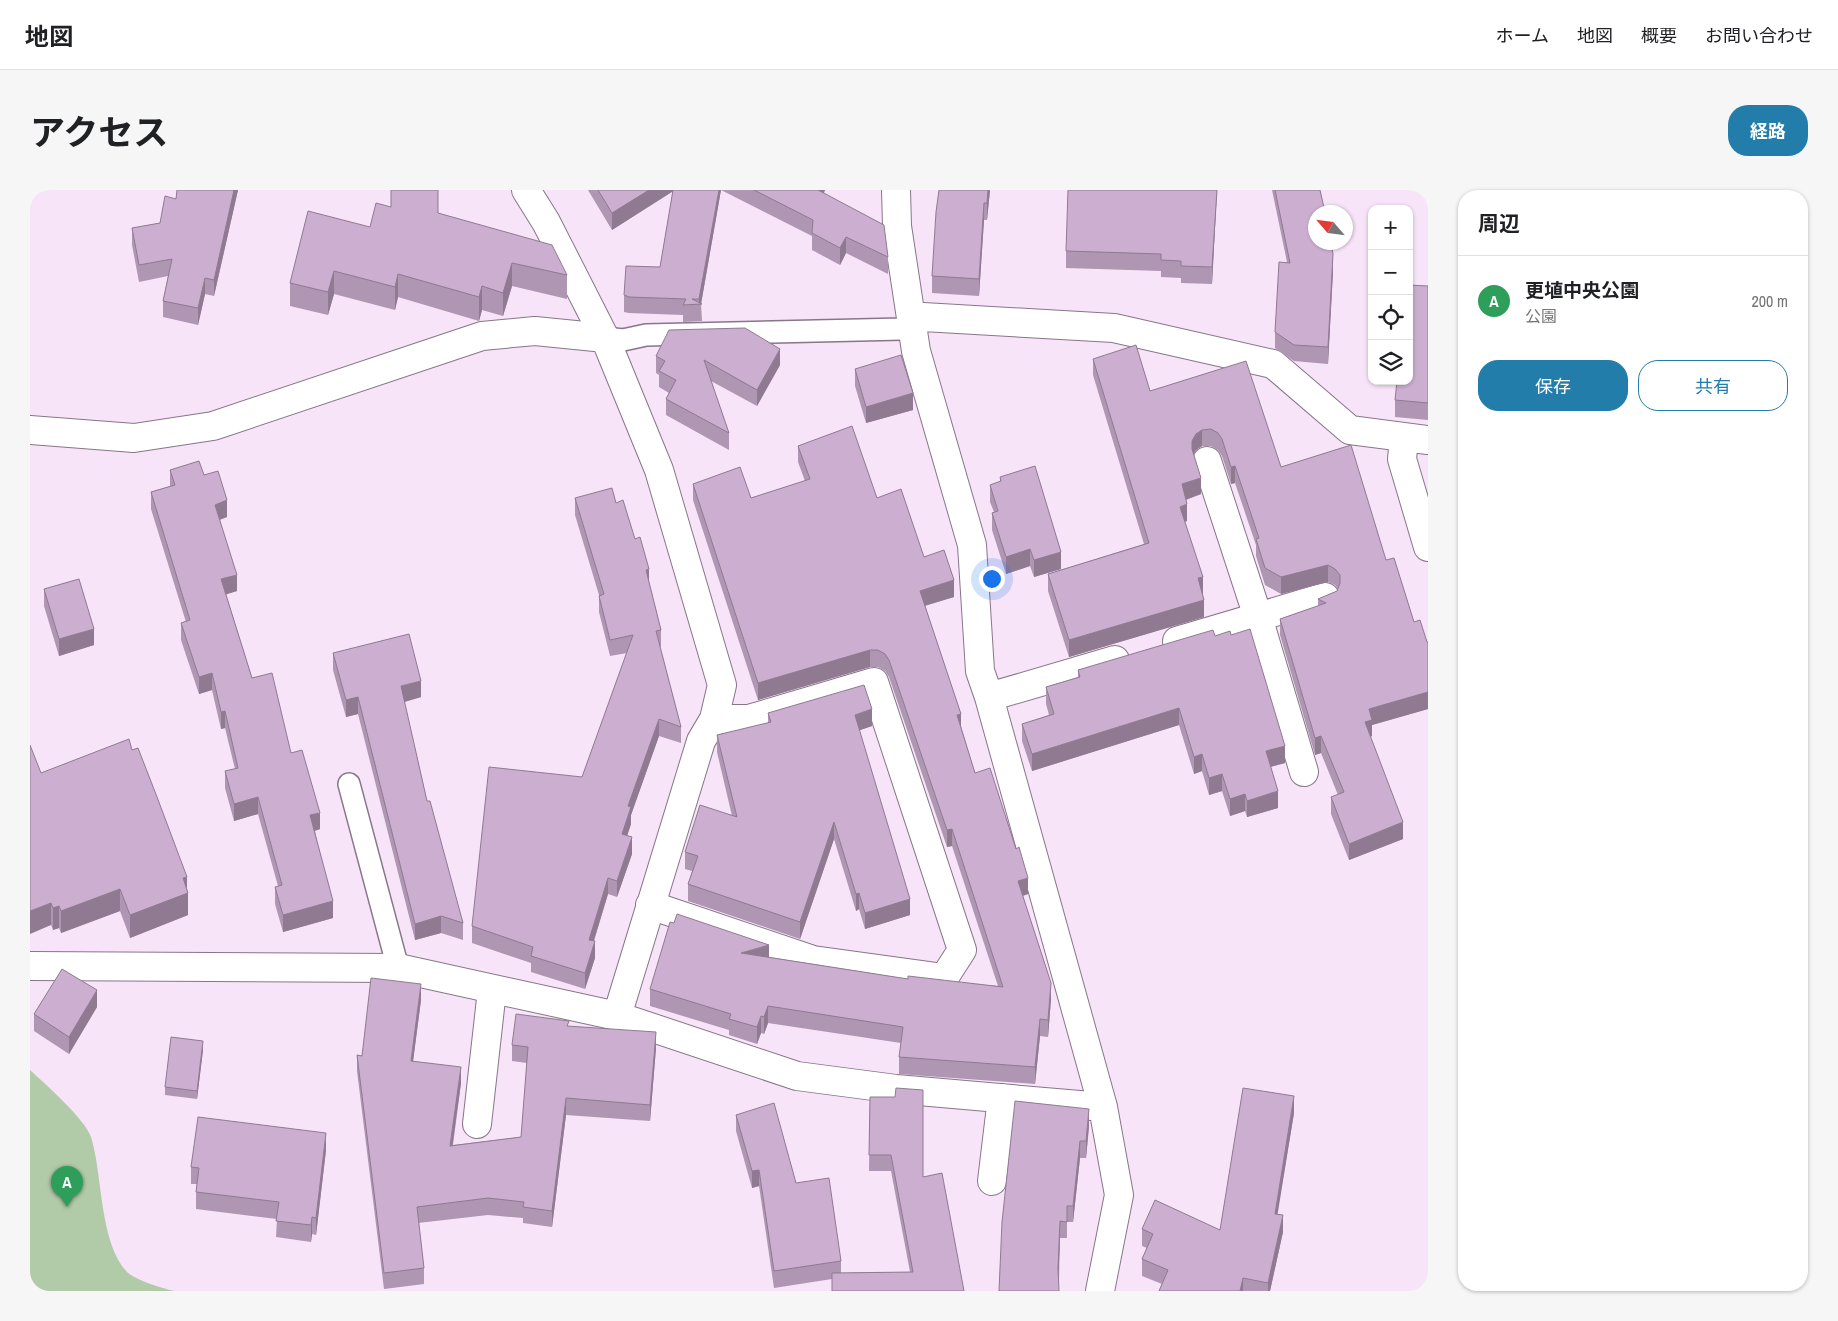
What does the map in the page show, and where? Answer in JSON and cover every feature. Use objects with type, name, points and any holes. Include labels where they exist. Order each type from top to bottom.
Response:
[{"type":"street","points":[[526,190],[546,222],[605,338],[659,470],[722,685],[714,719],[701,741],[617,1016]]},
{"type":"street","points":[[896,190],[898,226],[916,351],[972,545],[980,671],[989,697],[1102,1107],[1119,1195],[1100,1291]]},
{"type":"street","points":[[913,322],[923,317],[1114,328],[1273,364],[1350,430],[1416,439],[1402,459],[1428,546]]},
{"type":"street","points":[[30,430],[134,438],[213,426],[482,336],[535,331],[605,338]]},
{"type":"street","points":[[1207,461],[1258,617],[1304,772]]},
{"type":"street","points":[[989,697],[1325,597]]},
{"type":"street","points":[[650,905],[813,960],[944,978],[962,950],[874,682],[749,719],[714,719]]},
{"type":"street","points":[[30,966],[398,968],[617,1016],[797,1076],[896,1089],[1102,1107]]},
{"type":"street","points":[[477,1124],[492,990]]},
{"type":"street","points":[[992,1181],[1002,1098]]},
{"type":"lane","points":[[605,338],[623,340],[646,334],[902,329],[913,322]]},
{"type":"lane","points":[[349,784],[398,968]]},
{"type":"green space","points":[[30,1070],[73,1112],[91,1137],[106,1226],[118,1259],[127,1272],[136,1278],[175,1291],[30,1291]]},
{"type":"building","points":[[177,190],[234,190],[214,280],[205,278],[198,308],[163,301],[172,259],[139,265],[132,228],[160,223],[165,196],[176,199]]},
{"type":"building","points":[[391,190],[438,190],[438,213],[552,245],[567,275],[512,263],[503,293],[482,286],[479,297],[398,274],[395,287],[334,271],[328,292],[290,283],[308,211],[370,227],[376,203],[391,207]]},
{"type":"building","points":[[598,190],[649,190],[612,213]]},
{"type":"building","points":[[673,190],[719,190],[699,299],[692,299],[702,304],[683,305],[686,299],[629,297],[624,295],[626,266],[660,267]]},
{"type":"building","points":[[754,190],[818,190],[884,225],[888,257],[846,237],[840,248],[812,233],[813,220]]},
{"type":"building","points":[[939,190],[988,190],[987,203],[984,203],[979,279],[932,276]]},
{"type":"building","points":[[1068,190],[1217,190],[1212,267],[1181,266],[1181,261],[1161,260],[1161,254],[1066,251]]},
{"type":"building","points":[[1275,190],[1320,190],[1323,205],[1308,205],[1308,250],[1332,250],[1328,347],[1294,345],[1275,332],[1279,262],[1290,263]]},
{"type":"building","points":[[1413,285],[1428,286],[1428,403],[1395,400],[1397,385],[1413,385]]},
{"type":"building","points":[[745,328],[780,349],[757,390],[704,360],[729,433],[666,399],[676,380],[659,371],[665,361],[656,356],[669,330]]},
{"type":"building","points":[[1136,345],[1150,391],[1246,361],[1281,467],[1351,445],[1386,560],[1394,558],[1414,622],[1420,620],[1428,642],[1428,692],[1369,709],[1372,720],[1365,722],[1403,822],[1349,844],[1331,797],[1344,792],[1321,736],[1315,738],[1280,619],[1326,603],[1318,599],[1337,591],[1340,575],[1328,565],[1281,577],[1265,568],[1256,539],[1259,538],[1235,466],[1231,467],[1222,439],[1218,433],[1211,429],[1202,430],[1196,434],[1192,441],[1192,449],[1201,478],[1182,484],[1187,504],[1180,507],[1203,577],[1198,578],[1204,600],[1069,640],[1048,574],[1149,543],[1093,359]]},
{"type":"building","points":[[901,355],[913,393],[866,407],[855,369]]},
{"type":"building","points":[[852,426],[877,498],[901,489],[924,557],[944,550],[954,580],[920,591],[961,714],[957,715],[975,773],[990,768],[1016,849],[1019,847],[1028,878],[1018,881],[1051,983],[1048,1020],[1040,1019],[1035,1067],[899,1057],[903,1027],[768,1006],[764,1017],[761,1016],[757,1027],[729,1019],[731,1014],[650,989],[670,922],[674,923],[677,914],[769,945],[741,953],[908,979],[908,976],[1003,987],[952,829],[947,830],[889,660],[885,654],[878,650],[870,650],[758,683],[693,484],[740,467],[751,498],[810,479],[798,446]]},
{"type":"building","points":[[199,461],[204,475],[218,471],[227,500],[215,505],[237,575],[221,579],[252,678],[272,673],[291,753],[302,750],[320,813],[310,815],[333,901],[283,915],[275,887],[282,885],[258,797],[234,804],[225,771],[238,768],[225,711],[221,712],[212,673],[199,677],[181,623],[190,620],[151,492],[175,485],[170,470]]},
{"type":"building","points":[[1035,466],[1061,552],[1034,560],[1030,549],[1006,557],[992,513],[998,511],[990,485],[1001,481],[1000,477]]},
{"type":"building","points":[[612,488],[616,503],[623,500],[635,539],[640,537],[649,569],[646,570],[661,630],[656,631],[681,727],[659,719],[628,806],[631,807],[622,834],[632,837],[617,881],[608,878],[589,940],[595,941],[585,973],[531,956],[533,947],[472,926],[489,767],[582,777],[633,635],[610,640],[599,596],[604,594],[575,498]]},
{"type":"building","points":[[79,579],[94,629],[59,639],[44,589]]},
{"type":"building","points":[[1250,629],[1285,746],[1266,751],[1278,791],[1247,801],[1245,794],[1230,799],[1222,774],[1209,778],[1202,754],[1194,757],[1179,708],[1032,754],[1022,724],[1054,714],[1046,687],[1080,677],[1078,670],[1213,630],[1215,636],[1230,631],[1231,635]]},
{"type":"building","points":[[409,634],[421,681],[401,686],[427,801],[430,801],[463,923],[441,916],[415,924],[358,697],[346,700],[333,653]]},
{"type":"building","points":[[864,685],[872,709],[855,715],[910,899],[865,913],[859,893],[856,894],[834,822],[800,922],[688,884],[698,856],[685,852],[700,805],[737,817],[717,735],[771,722],[768,713]]},
{"type":"building","points":[[129,739],[132,750],[138,748],[157,797],[187,877],[183,878],[188,893],[130,915],[120,889],[61,911],[59,906],[53,908],[51,903],[30,911],[30,745],[41,773]]},
{"type":"building","points":[[62,969],[97,990],[69,1037],[34,1014]]},
{"type":"building","points":[[371,978],[421,984],[411,1061],[461,1067],[450,1146],[521,1137],[528,1047],[512,1045],[516,1014],[569,1021],[567,1026],[656,1032],[650,1105],[566,1098],[552,1211],[523,1207],[524,1202],[488,1198],[417,1207],[424,1268],[384,1273],[357,1055],[362,1056]]},
{"type":"building","points":[[171,1037],[203,1041],[197,1091],[165,1087]]},
{"type":"building","points":[[896,1088],[923,1090],[923,1177],[942,1173],[964,1291],[832,1291],[832,1273],[913,1272],[891,1155],[869,1155],[870,1097],[895,1097]]},
{"type":"building","points":[[1243,1088],[1294,1096],[1275,1214],[1283,1215],[1268,1283],[1243,1278],[1240,1291],[1159,1291],[1168,1270],[1142,1259],[1153,1234],[1142,1229],[1155,1200],[1220,1230]]},
{"type":"building","points":[[1015,1101],[1089,1109],[1086,1141],[1080,1141],[1073,1206],[1067,1206],[1067,1222],[1060,1221],[1059,1291],[999,1291],[1002,1222]]},
{"type":"building","points":[[774,1103],[796,1183],[829,1178],[841,1261],[774,1271],[759,1170],[752,1171],[736,1115]]},
{"type":"building","points":[[198,1117],[326,1133],[316,1218],[312,1217],[311,1225],[276,1221],[279,1202],[196,1192],[199,1168],[191,1167]]},
{"type":"place","name":"更埴中央公園","points":[[67,1207]]}]
